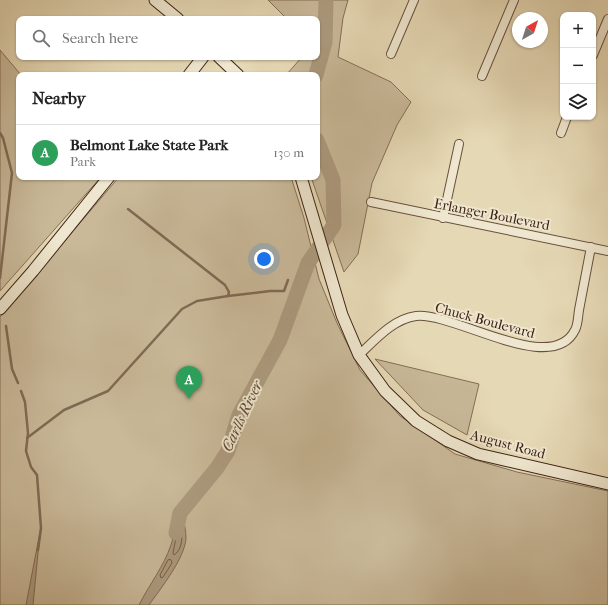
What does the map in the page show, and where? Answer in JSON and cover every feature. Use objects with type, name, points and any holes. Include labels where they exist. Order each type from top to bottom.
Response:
[{"type":"street","points":[[155,0],[174,16]]},
{"type":"street","points":[[391,54],[414,0]]},
{"type":"street","points":[[482,76],[514,0]]},
{"type":"street","points":[[596,48],[608,19]]},
{"type":"street","points":[[191,72],[201,60]]},
{"type":"street","points":[[222,60],[235,72]]},
{"type":"street","points":[[561,133],[566,120]]},
{"type":"street","points":[[443,218],[459,144]]},
{"type":"street","points":[[0,309],[33,271],[107,180]]},
{"type":"street","name":"August Road","points":[[302,180],[342,315],[358,355],[390,396],[416,421],[448,440],[478,454],[608,484]]},
{"type":"street","name":"Erlanger Boulevard","points":[[371,202],[608,251]]},
{"type":"street","name":"Chuck Boulevard","points":[[358,355],[396,322],[415,316],[435,317],[530,348],[548,348],[565,341],[575,330],[591,247]]},
{"type":"shaded area","points":[[268,0],[348,0],[343,18],[338,57],[391,82],[411,102],[397,125],[372,183],[358,254],[344,272],[312,180],[320,180],[320,72],[289,72],[299,60],[320,60],[320,16],[284,16]]},
{"type":"shaded area","points":[[0,50],[18,72],[16,72],[16,180],[98,180],[0,291]]},
{"type":"shaded area","points":[[116,180],[292,180],[304,218],[319,279],[337,323],[360,370],[400,416],[455,454],[517,472],[608,491],[608,605],[0,605],[0,317]]},
{"type":"shaded area","points":[[375,359],[479,384],[467,435],[423,410]]},
{"type":"water","points":[[177,512],[183,516],[186,533],[185,546],[172,573],[149,605],[139,605],[168,553],[172,541]]},
{"type":"water","points":[[40,532],[33,605],[26,605]]},
{"type":"waterway","name":"Carlls River","points":[[317,72],[325,42],[326,0]]},
{"type":"waterway","points":[[0,133],[3,138],[12,173],[0,278]]},
{"type":"waterway","name":"Carlls River","points":[[176,533],[180,513],[217,468],[228,451],[239,415],[280,340],[308,263],[334,225],[333,180],[320,148]]},
{"type":"waterway","points":[[27,438],[64,410],[108,391],[182,309],[197,301],[228,296],[229,292],[225,285],[128,209]]},
{"type":"waterway","points":[[228,296],[270,291],[284,291],[288,280]]},
{"type":"waterway","points":[[6,326],[12,369],[18,383]]},
{"type":"waterway","points":[[21,391],[25,402],[28,433],[26,451],[31,467],[37,475],[41,528],[38,550]]},
{"type":"place","name":"Belmont Lake State Park","points":[[189,399]]}]
